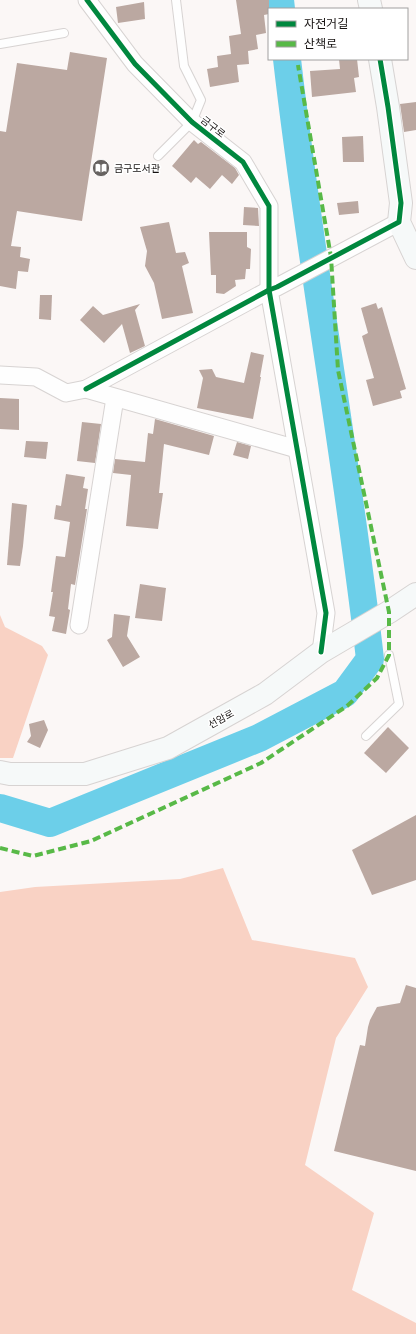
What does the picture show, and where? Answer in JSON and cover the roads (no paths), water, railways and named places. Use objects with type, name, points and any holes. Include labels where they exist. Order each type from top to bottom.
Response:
[{"type":"main road","points":[[380,60],[401,203],[408,217],[416,258]]},
{"type":"main road","name":"선암로","points":[[0,772],[10,774],[85,774],[168,748],[265,694],[328,648],[389,612],[416,594]]},
{"type":"street","name":"금구로","points":[[87,0],[135,64],[192,122],[243,162],[269,206],[273,288],[297,449],[326,613],[328,648]]},
{"type":"street","points":[[0,375],[36,377],[66,393],[86,389],[408,217]]},
{"type":"street","points":[[86,389],[297,449]]},
{"type":"street","points":[[79,625],[115,398]]},
{"type":"lane","points":[[158,156],[192,122],[201,100],[184,66],[176,0]]},
{"type":"lane","points":[[0,44],[64,33]]},
{"type":"lane","points":[[366,736],[399,704],[389,654]]},
{"type":"waterway","points":[[280,0],[281,8]]},
{"type":"waterway","points":[[0,808],[50,823],[259,738],[345,693],[370,659],[351,509],[306,209],[287,60]]},
{"type":"place","name":"금구도서관","points":[[101,168]]}]
